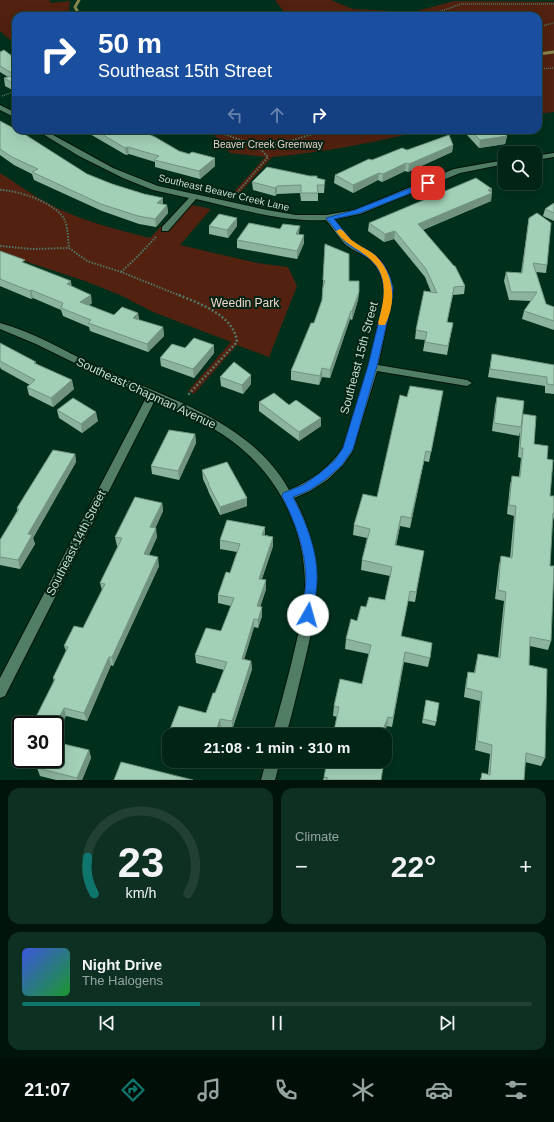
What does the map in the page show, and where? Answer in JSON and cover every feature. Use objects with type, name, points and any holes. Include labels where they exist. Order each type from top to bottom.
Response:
[{"type":"street","points":[[0,107],[12,114]]},
{"type":"street","name":"Southeast Beaver Creek Lane","points":[[46,134],[117,174],[156,188],[296,218],[329,218],[357,212],[457,171],[498,163]]},
{"type":"street","points":[[542,157],[554,155]]},
{"type":"street","points":[[165,229],[195,196]]},
{"type":"street","name":"Southeast 15th Street","points":[[287,496],[306,488],[323,477],[348,449],[373,366],[388,300],[386,277],[381,267],[372,257],[349,243],[329,218]]},
{"type":"street","name":"Southeast Chapman Avenue","points":[[0,326],[32,338],[77,361],[153,394],[218,426],[254,454],[267,467],[287,496],[299,519],[306,538],[312,579],[306,629],[281,728]]},
{"type":"street","points":[[373,366],[466,383]]},
{"type":"street","name":"Southeast 14th Street","points":[[0,692],[153,394]]},
{"type":"street","points":[[268,780],[271,768]]},
{"type":"path","points":[[438,12],[461,4],[554,4]]},
{"type":"path","points":[[542,26],[554,23]]},
{"type":"path","points":[[542,69],[554,68]]},
{"type":"path","points":[[0,97],[12,93]]},
{"type":"path","points":[[224,134],[257,146],[281,144],[312,134]]},
{"type":"path","points":[[226,204],[268,157],[257,146]]},
{"type":"path","points":[[0,190],[10,190],[47,204],[60,213],[65,221],[69,248]]},
{"type":"path","points":[[121,272],[133,263],[143,250],[165,229]]},
{"type":"path","points":[[0,246],[32,249],[69,248],[87,261],[121,272],[198,302],[222,317],[237,336],[236,344],[177,406]]},
{"type":"green space","points":[[0,0],[49,0],[51,3],[70,1],[70,12],[12,12],[12,42],[0,31]]},
{"type":"green space","points":[[275,0],[331,0],[353,9],[413,12],[284,12]]},
{"type":"green space","points":[[454,1],[554,2],[554,112],[542,114],[542,12],[413,12]]},
{"type":"green space","name":"Beaver Creek Greenway","points":[[213,134],[407,134],[349,146],[272,157],[239,194],[233,193],[265,157],[230,153]]},
{"type":"green space","name":"Weedin Park","points":[[0,173],[38,198],[69,214],[150,238],[183,203],[211,209],[180,245],[257,263],[288,267],[297,286],[269,357],[237,345],[194,394],[188,391],[231,342],[153,312],[120,295],[85,281],[0,253]]},
{"type":"building","points":[[4,50],[12,56],[12,73],[0,66],[0,52]]},
{"type":"building","points":[[12,76],[12,83],[4,78]]},
{"type":"building","points":[[0,121],[12,127],[12,134],[24,134],[87,174],[112,184],[163,198],[157,203],[167,205],[155,219],[138,216],[101,204],[32,172],[38,169],[12,157],[0,149]]},
{"type":"building","points":[[102,134],[148,134],[179,151],[189,154],[192,152],[215,158],[199,171],[154,160],[159,156],[128,147],[125,148]]},
{"type":"building","points":[[474,134],[505,134],[507,136],[480,140]]},
{"type":"building","points":[[449,135],[453,145],[409,164],[406,163],[383,174],[379,173],[353,185],[335,175],[369,159],[372,160],[402,148],[407,150]]},
{"type":"building","points":[[267,167],[310,176],[317,176],[317,178],[325,180],[324,185],[317,185],[318,193],[301,193],[301,185],[277,186],[275,188],[252,182]]},
{"type":"building","points":[[476,178],[492,189],[488,190],[492,193],[418,224],[455,266],[465,286],[454,287],[447,322],[453,323],[448,346],[425,342],[427,332],[416,330],[424,291],[437,293],[426,269],[395,231],[385,234],[369,223]]},
{"type":"building","points":[[554,203],[554,213],[545,209]]},
{"type":"building","points":[[537,213],[551,223],[547,265],[533,263],[546,304],[554,307],[554,321],[524,311],[537,292],[511,292],[506,272],[522,273],[529,218]]},
{"type":"building","points":[[219,214],[237,218],[227,230],[209,226]]},
{"type":"building","points":[[249,223],[280,229],[283,224],[300,226],[296,234],[304,235],[297,251],[237,240]]},
{"type":"building","points":[[325,244],[349,254],[349,281],[359,281],[359,292],[330,370],[322,368],[320,376],[291,371],[311,323],[314,323],[322,300],[325,281],[323,280]]},
{"type":"building","points":[[0,251],[25,260],[22,262],[71,281],[67,284],[91,295],[80,302],[114,315],[122,307],[138,313],[133,318],[163,327],[147,344],[88,323],[91,320],[61,308],[63,303],[0,279]]},
{"type":"building","points":[[194,338],[214,345],[193,369],[160,358],[172,344],[185,348]]},
{"type":"building","points":[[0,343],[36,362],[34,363],[72,380],[51,398],[27,387],[35,380],[0,361]]},
{"type":"building","points":[[492,354],[554,365],[554,385],[547,384],[547,377],[490,369]]},
{"type":"building","points":[[234,362],[251,375],[242,385],[220,377]]},
{"type":"building","points":[[410,386],[443,391],[431,452],[426,451],[411,518],[401,516],[395,545],[424,551],[416,592],[410,591],[401,636],[432,643],[430,658],[405,652],[393,718],[388,717],[384,728],[334,728],[339,707],[334,706],[340,679],[362,684],[371,645],[346,639],[351,619],[357,621],[361,606],[366,607],[369,597],[385,600],[392,567],[362,560],[370,529],[354,525],[363,494],[377,497],[400,395],[407,397]]},
{"type":"building","points":[[274,393],[289,405],[296,400],[321,418],[299,432],[259,402]]},
{"type":"building","points":[[497,397],[524,401],[521,427],[494,423]]},
{"type":"building","points":[[73,398],[96,412],[81,424],[57,410]]},
{"type":"building","points":[[523,414],[536,416],[534,444],[548,446],[547,459],[553,460],[550,496],[554,496],[550,566],[554,566],[551,641],[530,637],[529,665],[547,669],[545,758],[526,753],[524,780],[481,780],[482,773],[490,775],[492,745],[477,741],[482,692],[466,688],[468,672],[475,673],[478,654],[500,658],[506,592],[498,590],[501,556],[512,558],[516,506],[509,505],[512,476],[520,477],[523,448],[520,448]]},
{"type":"building","points":[[169,430],[195,434],[178,471],[151,466]]},
{"type":"building","points":[[53,450],[75,454],[28,534],[32,535],[18,560],[0,557],[0,540],[19,509],[17,508]]},
{"type":"building","points":[[227,462],[247,498],[220,507],[202,470]]},
{"type":"building","points":[[135,497],[162,503],[150,527],[156,528],[144,554],[158,557],[112,657],[109,657],[84,713],[64,708],[60,716],[36,716],[55,679],[53,678],[68,647],[64,646],[74,626],[83,628],[105,584],[100,583],[122,538],[115,537]]},
{"type":"building","points":[[227,520],[265,527],[262,535],[273,537],[259,579],[266,580],[257,606],[262,607],[258,620],[254,619],[242,659],[251,661],[232,721],[220,719],[217,728],[170,728],[179,706],[206,713],[227,662],[195,655],[206,628],[221,631],[234,598],[218,595],[226,572],[230,573],[240,544],[220,540]]},
{"type":"building","points":[[426,700],[439,703],[436,722],[423,719]]},
{"type":"building","points":[[64,744],[89,750],[77,778],[37,768],[64,768]]},
{"type":"building","points":[[121,762],[193,780],[114,780]]},
{"type":"building","points":[[326,768],[383,768],[381,780],[327,780],[328,778],[324,777]]},
{"type":"waterway","points":[[78,12],[75,7],[79,0]]},
{"type":"waterway","points":[[542,54],[554,52]]},
{"type":"slow traffic","points":[[340,231],[349,243],[372,257],[381,267],[386,277],[388,300],[382,323]]},
{"type":"route","points":[[308,615],[312,579],[310,558],[306,538],[299,519],[287,496],[306,488],[323,477],[348,449],[373,366],[388,300],[386,277],[381,267],[372,257],[349,243],[329,218],[357,212],[428,183]]}]
